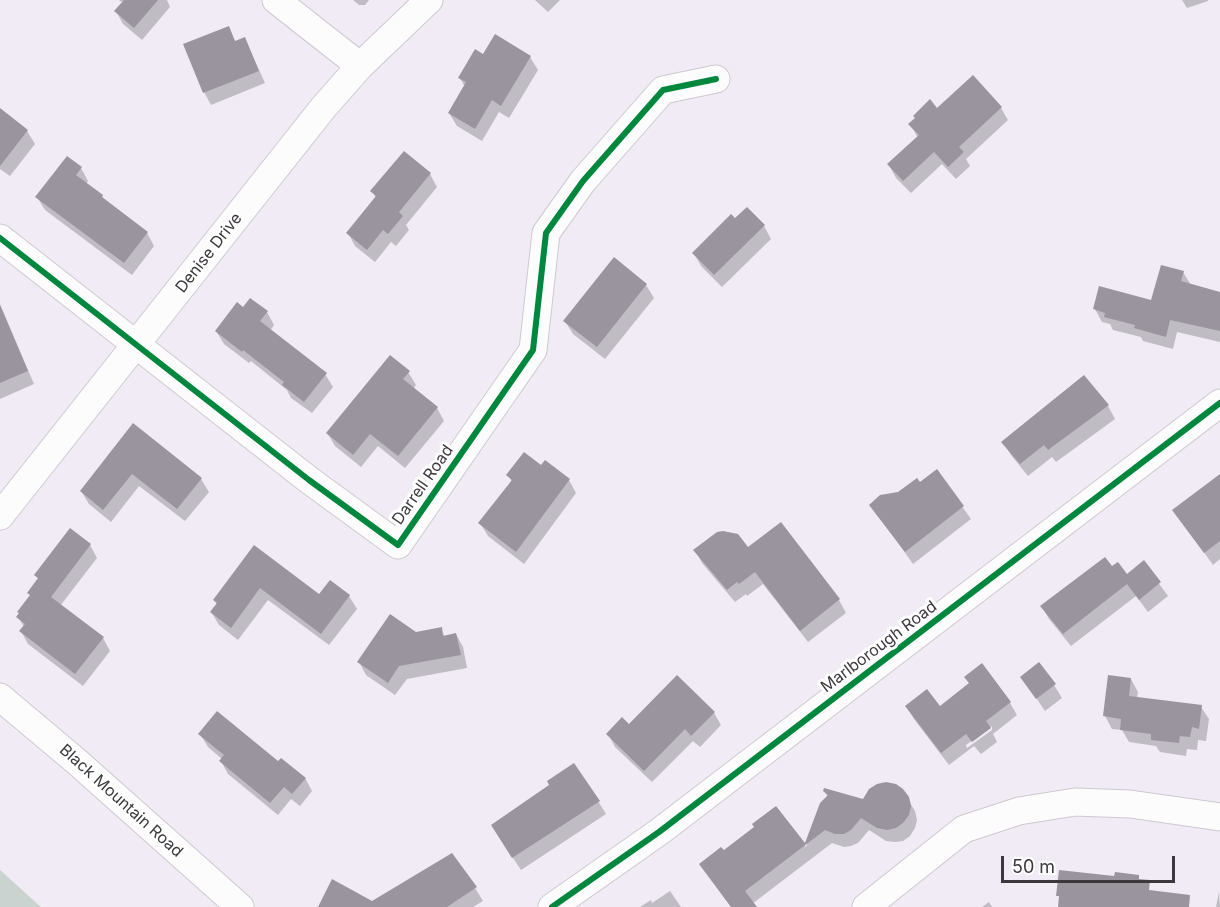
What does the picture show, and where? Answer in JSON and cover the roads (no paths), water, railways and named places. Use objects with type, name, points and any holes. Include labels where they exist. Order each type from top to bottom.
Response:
[{"type":"street","points":[[276,0],[360,66]]},
{"type":"street","name":"Denise Drive","points":[[0,516],[323,108],[360,66],[429,0]]},
{"type":"street","name":"Darrell Road","points":[[0,238],[309,480],[398,545],[533,350],[546,233],[583,181],[663,90],[716,80]]},
{"type":"street","name":"Marlborough Road","points":[[552,907],[659,832],[1220,403]]},
{"type":"street","name":"Black Mountain Road","points":[[0,697],[76,761],[240,907]]},
{"type":"street","points":[[866,907],[964,829],[1019,811],[1086,802],[1130,804],[1220,817]]}]
